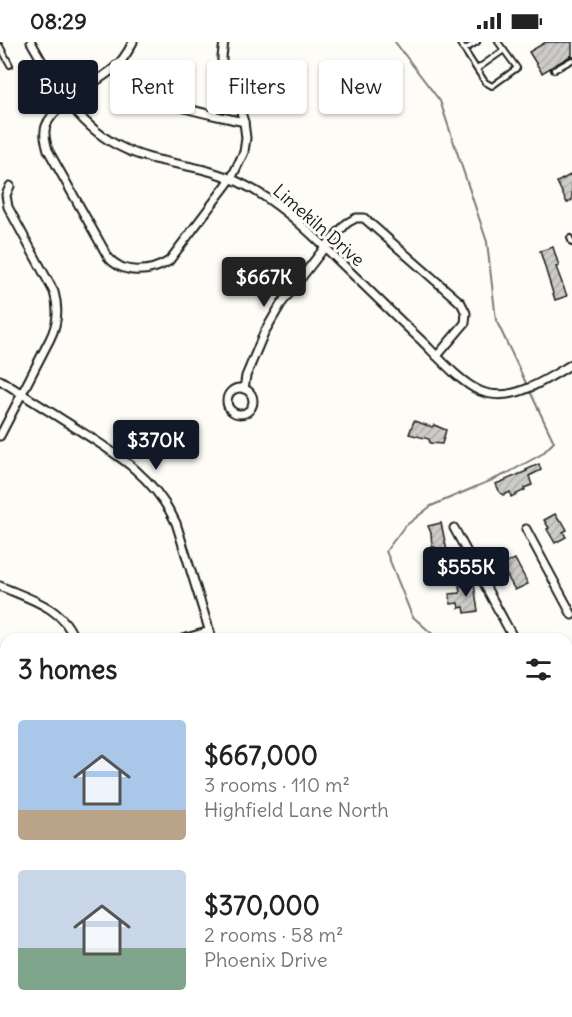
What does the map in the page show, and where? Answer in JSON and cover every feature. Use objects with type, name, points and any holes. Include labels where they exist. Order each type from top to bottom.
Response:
[{"type":"street","name":"Limekiln Drive","points":[[31,42],[41,60]]},
{"type":"street","points":[[122,60],[133,42]]},
{"type":"street","points":[[53,114],[46,124],[44,135],[48,150],[108,257],[120,266],[132,270],[154,268],[169,261],[231,179],[242,158],[245,145],[244,122],[237,99],[223,72],[224,42]]},
{"type":"street","points":[[195,111],[244,122]]},
{"type":"street","name":"Limekiln Drive","points":[[77,114],[108,140],[123,149],[154,159],[212,172],[256,191],[273,202],[306,230],[437,356],[478,390],[493,395],[526,389],[572,364]]},
{"type":"street","points":[[0,436],[54,332],[58,311],[54,292],[8,207],[6,195],[10,186]]},
{"type":"street","points":[[244,389],[248,369],[264,333],[281,304],[347,222],[356,218],[364,218],[461,303],[466,313],[465,323],[437,356]]},
{"type":"street","points":[[0,380],[117,454],[157,491],[176,524],[210,633]]},
{"type":"street","points":[[454,528],[511,633]]},
{"type":"street","points":[[526,529],[572,615]]},
{"type":"street","points":[[0,586],[55,612],[69,626],[72,633]]},
{"type":"lane","points":[[459,42],[485,82],[492,86],[517,68],[498,42]]},
{"type":"lane","points":[[464,50],[477,42]]},
{"type":"lane","points":[[0,46],[10,65]]},
{"type":"lane","points":[[477,69],[504,50]]},
{"type":"lane","points":[[554,70],[572,60]]},
{"type":"lane","points":[[570,238],[572,243]]},
{"type":"building","points":[[546,42],[572,42],[572,55],[542,73],[529,52]]},
{"type":"building","points":[[572,174],[572,200],[567,203],[557,182]]},
{"type":"building","points":[[553,247],[559,266],[556,267],[567,296],[555,300],[540,251]]},
{"type":"building","points":[[414,421],[446,430],[442,444],[430,443],[429,439],[409,434]]},
{"type":"building","points":[[539,464],[541,470],[529,476],[532,485],[511,497],[510,492],[503,495],[500,493],[496,484]]},
{"type":"building","points":[[555,514],[567,530],[563,532],[566,537],[555,543],[544,520]]},
{"type":"building","points":[[441,523],[449,560],[443,562],[438,561],[435,547],[432,547],[428,526]]},
{"type":"building","points":[[515,559],[528,584],[515,590],[500,566]]},
{"type":"building","points":[[474,584],[478,611],[465,613],[464,607],[459,608],[458,603],[451,604],[449,594],[460,593],[459,586]]},
{"type":"waterway","points":[[395,42],[440,101],[487,242],[496,320],[554,442],[542,454],[506,474],[431,506],[404,527],[386,551],[412,616],[431,633]]}]
